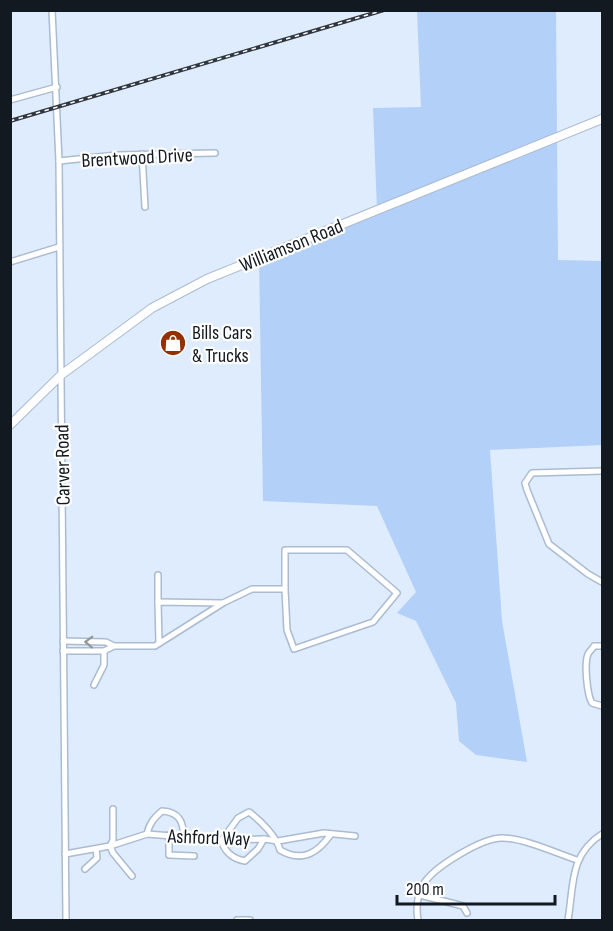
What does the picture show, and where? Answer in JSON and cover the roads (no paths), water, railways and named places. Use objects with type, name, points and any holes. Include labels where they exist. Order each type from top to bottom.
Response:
[{"type":"main road","name":"Williamson Road","points":[[10,425],[61,375],[152,308],[207,279],[603,119]]},
{"type":"street","name":"Carver Road","points":[[52,10],[59,161],[66,921]]},
{"type":"street","points":[[10,100],[57,87]]},
{"type":"street","name":"Brentwood Drive","points":[[59,161],[142,154],[215,153]]},
{"type":"street","points":[[142,154],[145,207]]},
{"type":"street","points":[[10,262],[59,247]]},
{"type":"street","points":[[603,471],[532,473],[525,483],[549,544],[588,574],[603,582]]},
{"type":"street","points":[[285,550],[347,550],[397,593],[373,622],[294,649],[287,630],[285,589],[285,550]]},
{"type":"street","points":[[158,575],[159,643]]},
{"type":"street","points":[[63,641],[106,642],[114,646],[155,646],[223,603],[252,589],[285,589]]},
{"type":"street","points":[[158,602],[223,603]]},
{"type":"street","points":[[63,651],[104,651],[114,646]]},
{"type":"street","points":[[603,646],[594,646],[588,653],[587,660],[588,696],[592,703],[603,706]]},
{"type":"street","points":[[94,685],[104,665],[104,651]]},
{"type":"street","points":[[113,809],[114,840],[110,846],[132,876]]},
{"type":"street","points":[[147,834],[149,825],[155,817],[162,812],[172,812],[180,819],[184,837]]},
{"type":"street","points":[[264,839],[258,849],[245,861],[237,860],[227,852],[222,840],[238,818],[249,812],[262,821],[269,833],[278,841],[280,850],[290,856],[313,853],[323,846],[331,834]]},
{"type":"street","name":"Ashford Way","points":[[65,854],[110,846],[147,834],[222,840],[278,841],[324,833],[355,836]]},
{"type":"street","points":[[568,921],[577,860],[593,841],[603,834]]},
{"type":"street","points":[[169,835],[169,855],[194,856]]},
{"type":"street","points":[[418,921],[417,913],[422,886],[437,870],[474,848],[495,839],[516,840],[577,860]]},
{"type":"street","points":[[85,869],[97,858],[96,849]]},
{"type":"street","points":[[420,896],[463,906],[467,913]]},
{"type":"street","points":[[237,921],[250,921]]},
{"type":"railway","points":[[10,121],[384,10]]},
{"type":"place","name":"Bills Cars & Trucks","points":[[173,343]]}]
